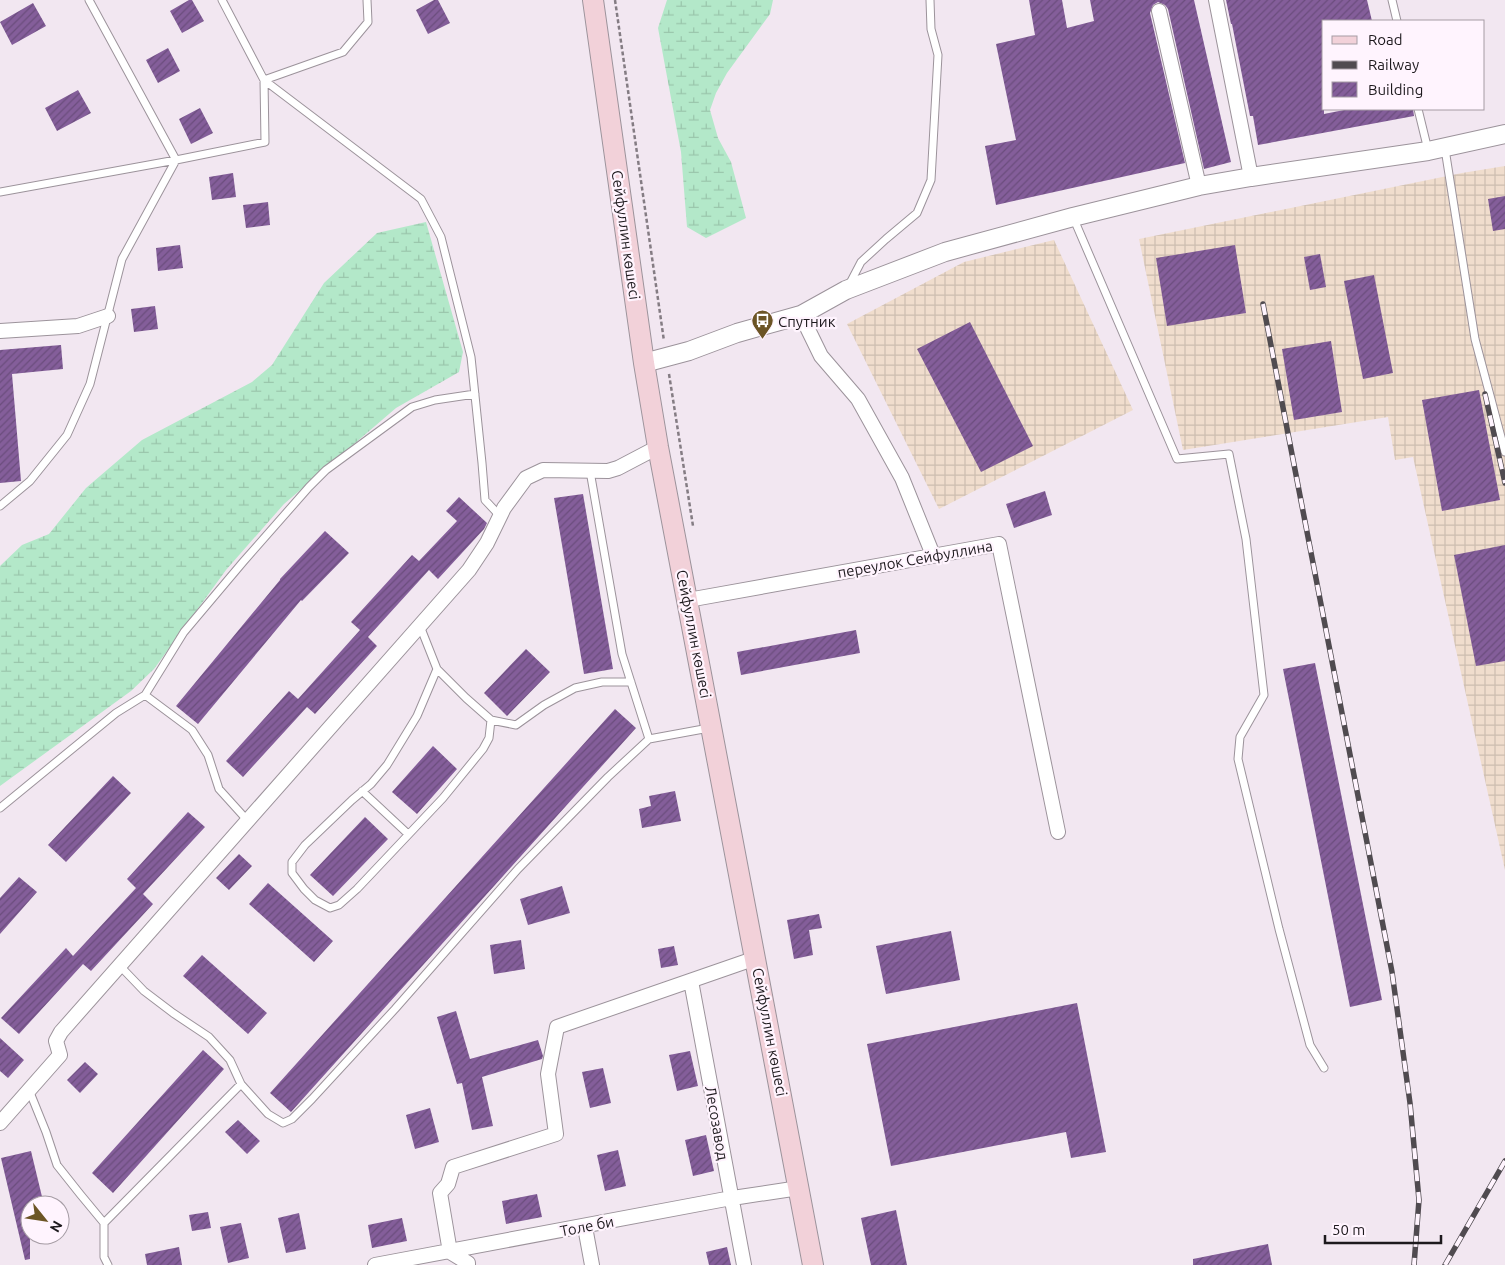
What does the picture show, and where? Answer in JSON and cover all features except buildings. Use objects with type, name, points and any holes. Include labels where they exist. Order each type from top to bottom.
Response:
[{"type":"main road","name":"Сейфуллин көшесі","points":[[593,0],[644,363],[658,447],[813,1265]]},
{"type":"street","points":[[1216,0],[1251,176]]},
{"type":"street","points":[[1159,11],[1199,186]]},
{"type":"street","points":[[644,363],[689,351],[737,332],[801,315],[846,290],[945,252],[1073,217],[1199,186],[1251,176],[1437,149],[1505,134]]},
{"type":"street","points":[[801,315],[821,356],[858,399],[902,478],[933,556]]},
{"type":"street","points":[[0,331],[78,326],[108,316]]},
{"type":"street","points":[[0,1123],[60,1055],[56,1041],[61,1032],[469,570],[487,543],[504,508],[526,478],[543,470],[608,471],[618,468],[658,447]]},
{"type":"street","name":"переулок Сейфуллина","points":[[688,600],[999,544],[1058,832]]},
{"type":"street","points":[[468,1265],[468,1263],[450,1252],[440,1193],[448,1184],[453,1167],[556,1134],[548,1074],[557,1027],[756,958]]},
{"type":"street","name":"Лесозавод","points":[[691,981],[744,1265]]},
{"type":"street","name":"Толе би","points":[[375,1265],[799,1188]]},
{"type":"street","points":[[585,1227],[592,1265]]},
{"type":"lane","points":[[90,0],[176,160]]},
{"type":"lane","points":[[222,0],[264,80],[421,199],[441,237],[471,357],[485,500],[500,516]]},
{"type":"lane","points":[[264,80],[343,52],[368,22],[367,0]]},
{"type":"lane","points":[[846,290],[861,262],[917,212],[931,180],[938,55],[932,29],[930,0]]},
{"type":"lane","points":[[1392,0],[1397,20]]},
{"type":"lane","points":[[0,192],[265,142],[264,80]]},
{"type":"lane","points":[[1418,110],[1437,149],[1475,339],[1505,452]]},
{"type":"lane","points":[[0,506],[30,481],[67,435],[90,384],[122,259],[176,160]]},
{"type":"lane","points":[[1073,217],[1177,459],[1229,454],[1246,539],[1264,695],[1240,737],[1238,759],[1278,929],[1310,1045],[1324,1068]]},
{"type":"lane","points":[[0,808],[116,713],[145,694],[184,632],[308,487],[326,470],[412,407],[435,400],[475,394]]},
{"type":"lane","points":[[590,471],[622,654],[649,739]]},
{"type":"lane","points":[[420,625],[437,669],[491,720],[516,725],[544,705],[575,688],[602,682],[631,682]]},
{"type":"lane","points":[[437,669],[417,716],[387,765],[371,784],[305,845],[292,862],[292,873],[315,900],[330,908],[339,905],[358,889],[443,798],[483,749],[489,738],[491,720]]},
{"type":"lane","points":[[145,694],[192,730],[208,755],[220,788],[247,820]]},
{"type":"lane","points":[[120,966],[144,991],[173,1014],[210,1037],[230,1060],[241,1084],[268,1114],[283,1123],[292,1119],[312,1099],[395,1009],[518,869],[608,777],[649,739],[712,728]]},
{"type":"lane","points":[[362,791],[408,834]]},
{"type":"lane","points":[[104,1223],[241,1084]]},
{"type":"lane","points":[[29,1090],[58,1165],[104,1223],[104,1257],[108,1265]]},
{"type":"path","points":[[615,0],[666,357],[693,530]]},
{"type":"shaded area","points":[[1505,166],[1505,870],[1413,457],[1395,460],[1388,417],[1183,450],[1139,239],[1462,173]]},
{"type":"shaded area","points":[[1054,240],[1133,410],[939,509],[847,324],[964,262]]},
{"type":"green space","points":[[667,0],[773,0],[770,14],[727,73],[716,93],[710,110],[718,138],[731,162],[746,218],[706,238],[687,227],[681,152],[658,28]]},
{"type":"green space","points":[[426,222],[463,352],[459,372],[396,408],[284,504],[226,570],[154,669],[131,691],[0,786],[0,566],[22,545],[49,534],[86,488],[142,440],[252,382],[272,365],[324,283],[377,233]]},
{"type":"railway","points":[[1263,304],[1392,972],[1410,1103],[1419,1200],[1414,1265]]},
{"type":"railway","points":[[1485,394],[1505,483]]},
{"type":"railway","points":[[1445,1265],[1505,1161]]},
{"type":"place","name":"Спутник","points":[[762,340]]}]
